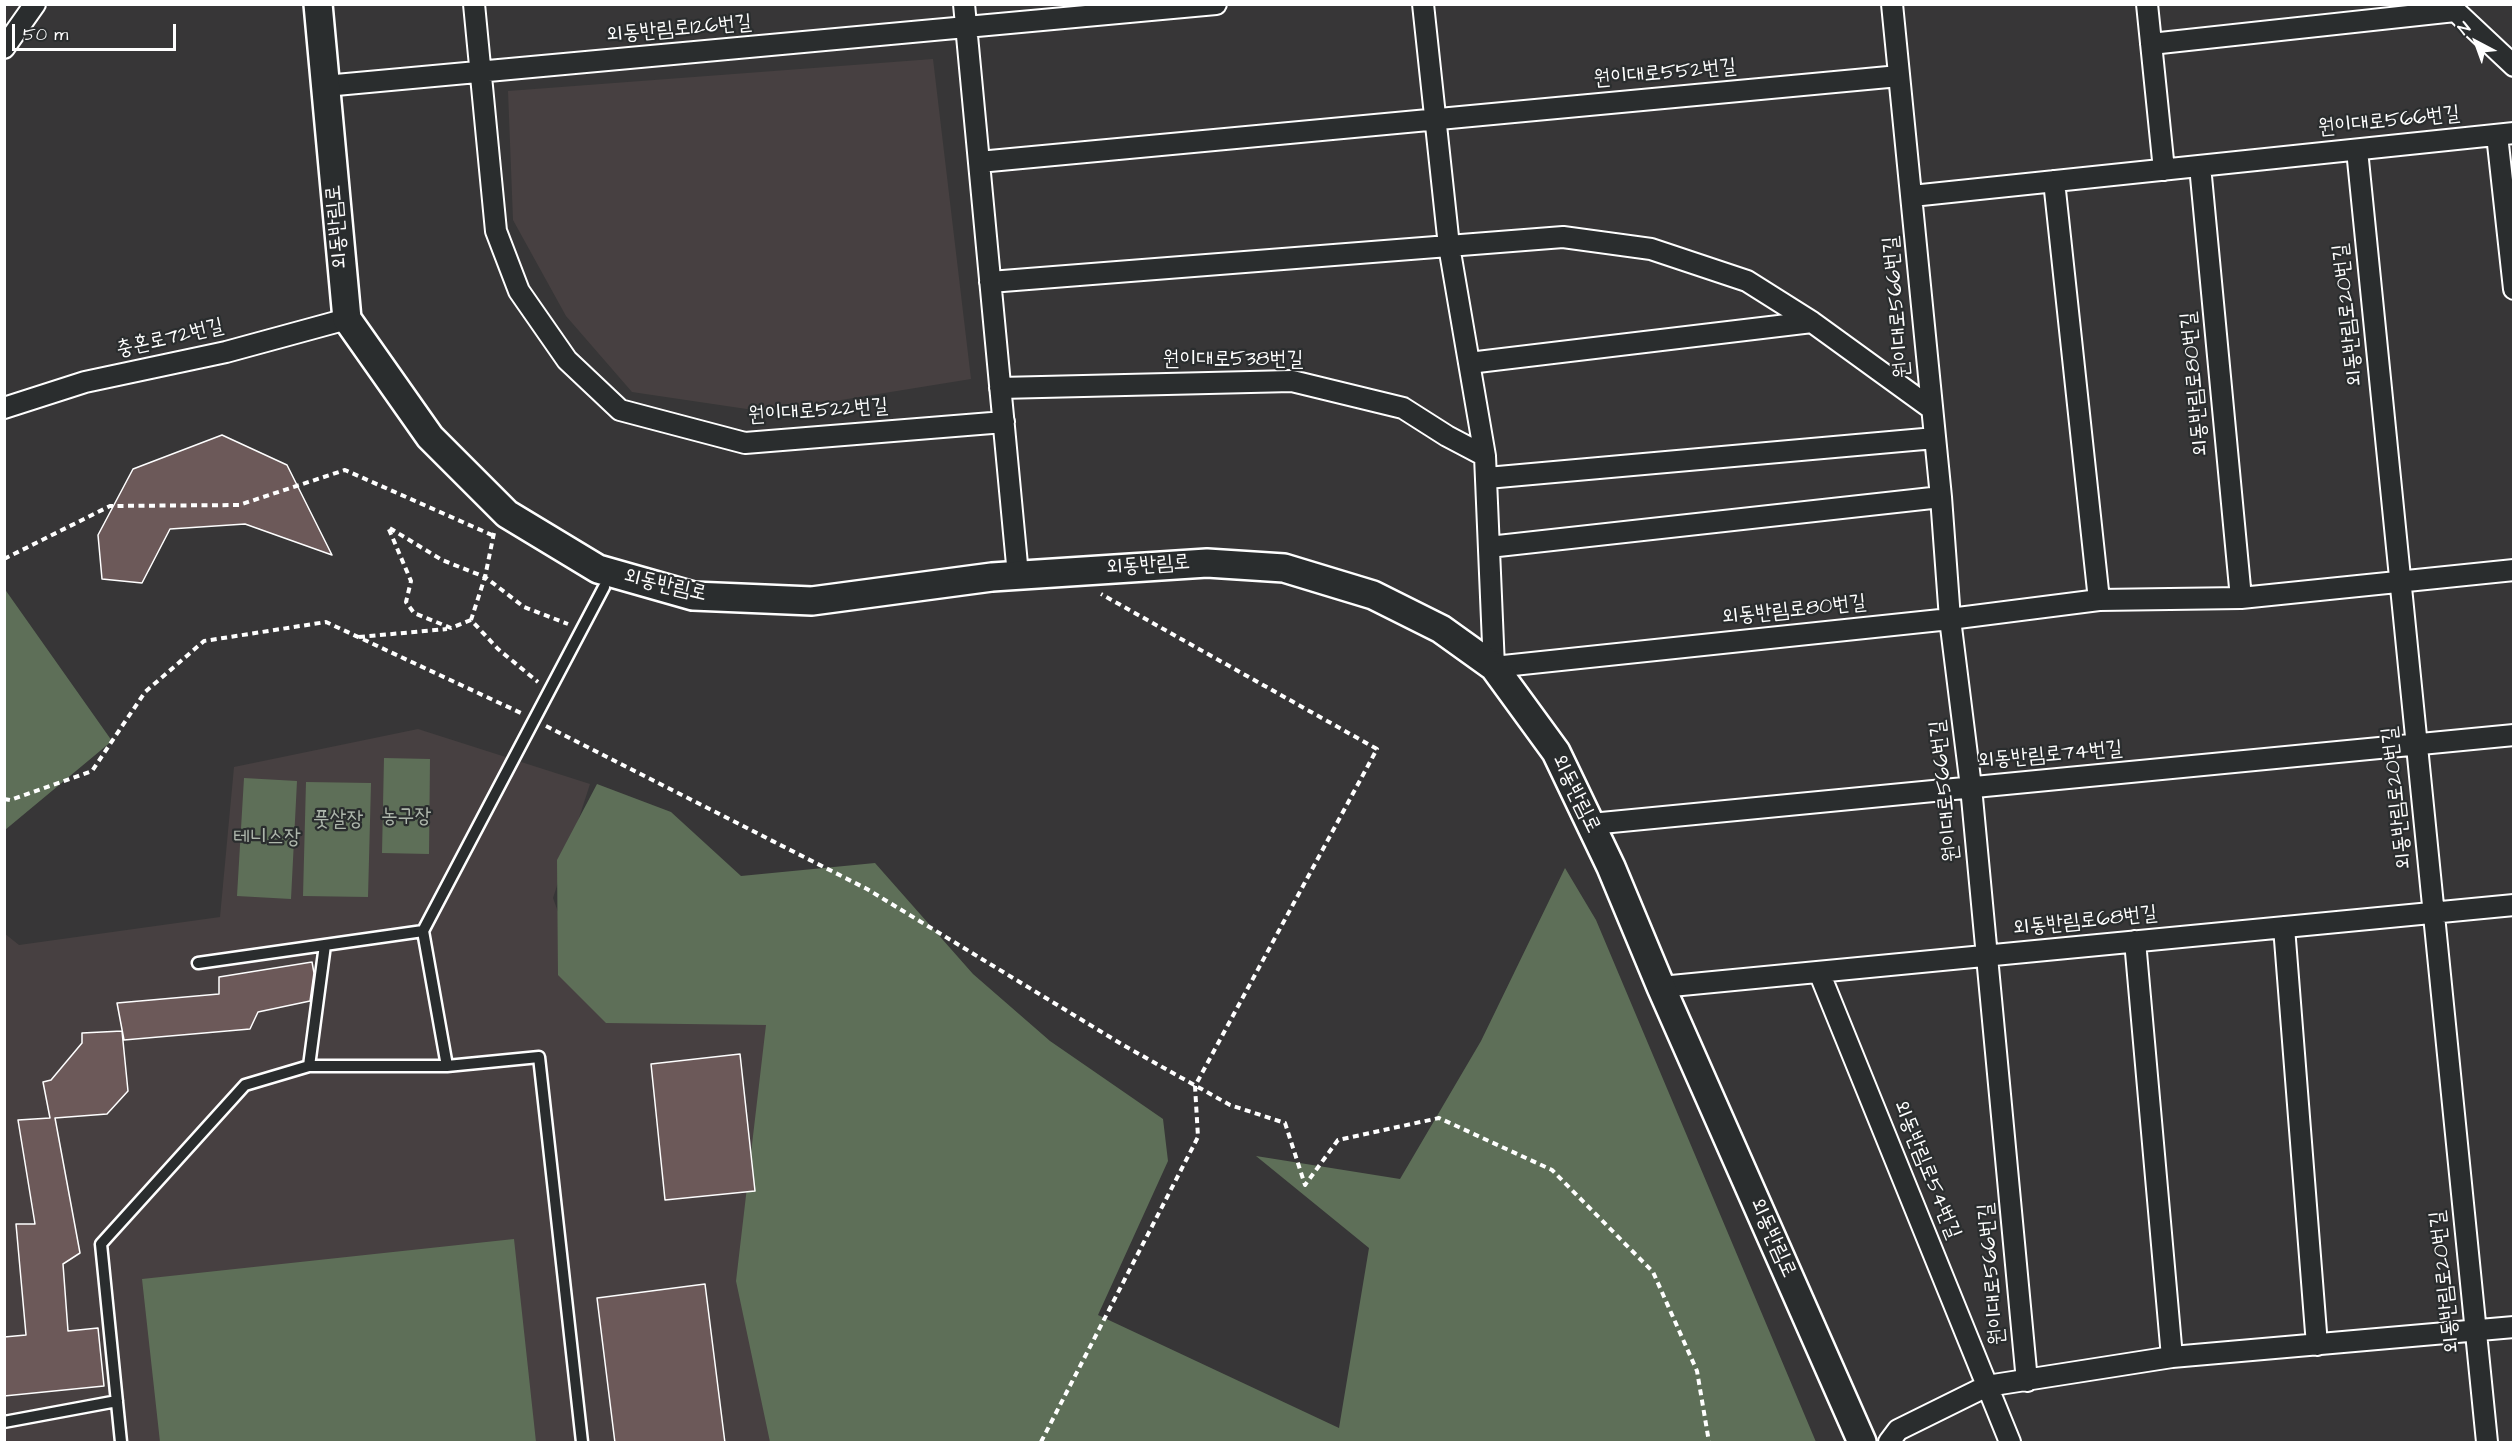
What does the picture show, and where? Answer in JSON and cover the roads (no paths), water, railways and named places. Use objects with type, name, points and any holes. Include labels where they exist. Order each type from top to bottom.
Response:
[{"type":"main road","name":"외동반림로","points":[[318,4],[347,319],[430,437],[507,514],[598,569],[693,596],[812,601],[1018,575],[1207,562],[1284,568],[1373,595],[1441,629],[1494,667],[1556,752],[1591,824],[1862,1443]]},
{"type":"street","points":[[4,48],[35,4]]},
{"type":"street","name":"원이대로522번길","points":[[474,4],[496,231],[519,291],[567,360],[620,410],[745,443],[1004,422]]},
{"type":"street","points":[[964,4],[1018,575]]},
{"type":"street","name":"외동반림로126번길","points":[[325,86],[1216,4]]},
{"type":"street","points":[[1423,4],[1449,246],[1485,456],[1494,667]]},
{"type":"street","name":"원이대로566번길","points":[[1892,4],[1941,496],[1950,619],[1971,787],[1988,956],[2027,1381]]},
{"type":"street","points":[[2146,4],[2164,170]]},
{"type":"street","points":[[2151,44],[2451,8],[2509,60]]},
{"type":"street","name":"원이대로552번길","points":[[1435,119],[1899,76]]},
{"type":"street","points":[[979,162],[1435,119]]},
{"type":"street","points":[[2505,134],[2514,289]]},
{"type":"street","name":"원이대로566번길","points":[[1912,196],[2505,134]]},
{"type":"street","name":"외동반림로20번길","points":[[2356,150],[2487,1443]]},
{"type":"street","name":"외동반림로80번길","points":[[2200,166],[2241,598]]},
{"type":"street","points":[[2054,182],[2099,600]]},
{"type":"street","points":[[990,282],[1563,237],[1651,249],[1747,281],[1812,322],[1932,409]]},
{"type":"street","name":"충혼로72번길","points":[[4,408],[85,382],[226,352],[347,319]]},
{"type":"street","points":[[1469,363],[1812,322]]},
{"type":"street","name":"원이대로538번길","points":[[1000,388],[1292,381],[1403,408],[1447,436],[1485,456]]},
{"type":"street","points":[[1487,478],[1935,438]]},
{"type":"street","points":[[1490,547],[1941,496]]},
{"type":"street","name":"외동반림로80번길","points":[[1494,667],[1950,619],[2099,600],[2241,598],[2514,570]]},
{"type":"street","name":"외동반림로74번길","points":[[1591,824],[2514,735]]},
{"type":"street","name":"외동반림로68번길","points":[[1661,987],[2514,905]]},
{"type":"street","points":[[2284,927],[2317,1345]]},
{"type":"street","points":[[2135,941],[2172,1358]]},
{"type":"street","name":"외동반림로54번길","points":[[1819,972],[2010,1443]]},
{"type":"street","points":[[1889,1443],[1898,1430],[1987,1386],[2172,1358],[2514,1327]]},
{"type":"lane","points":[[447,1066],[423,931],[604,587]]},
{"type":"lane","points":[[198,963],[423,931]]},
{"type":"lane","points":[[309,1066],[325,945]]},
{"type":"lane","points":[[121,1443],[101,1244],[245,1085],[309,1066],[447,1066],[539,1057],[582,1443]]},
{"type":"lane","points":[[4,1422],[117,1401]]},
{"type":"park label","name":"농구장","points":[[406,818]]},
{"type":"park label","name":"풋살장","points":[[338,821]]},
{"type":"park label","name":"테니스장","points":[[267,839]]}]
